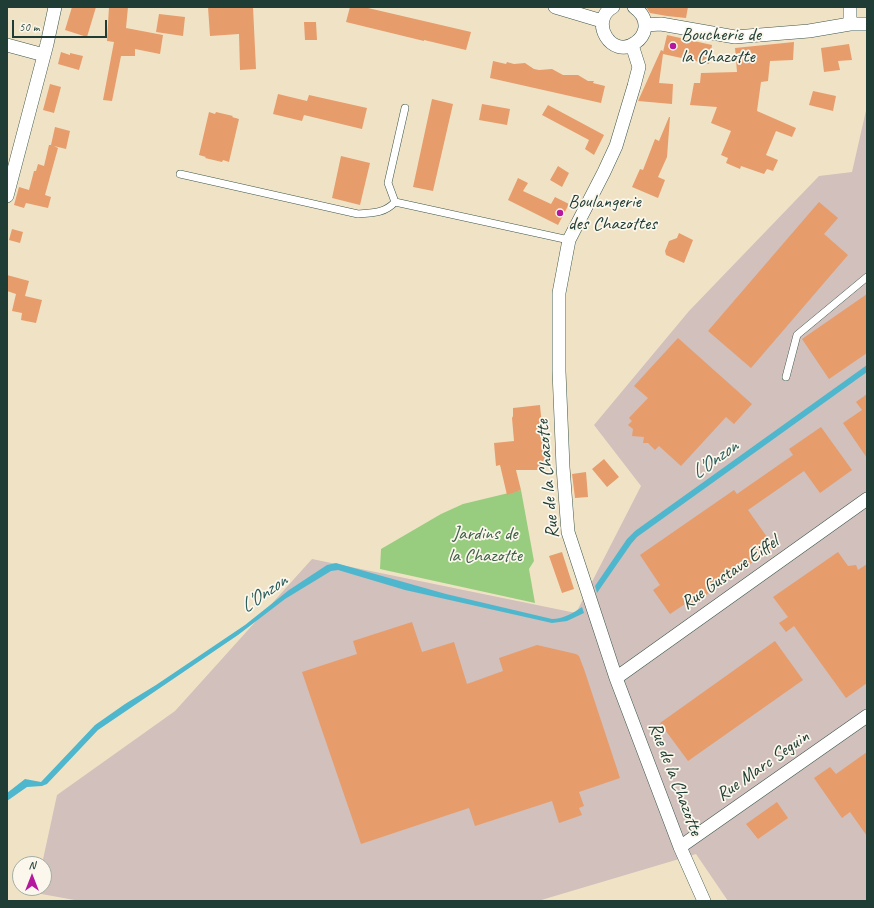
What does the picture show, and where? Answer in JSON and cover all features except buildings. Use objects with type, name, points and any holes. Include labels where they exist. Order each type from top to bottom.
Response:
[{"type":"street","points":[[7,196],[55,7]]},
{"type":"street","points":[[555,7],[602,21]]},
{"type":"street","points":[[613,7],[605,14],[602,21],[602,29],[610,42],[617,46],[625,47],[632,45],[639,40],[644,33],[645,25],[643,17],[634,7]]},
{"type":"street","points":[[850,7],[850,24]]},
{"type":"street","points":[[645,25],[661,24],[735,38],[809,31],[850,24],[867,24]]},
{"type":"street","points":[[7,45],[44,55]]},
{"type":"street","name":"Rue de la Chazotte","points":[[632,45],[639,67],[634,86],[616,146],[569,240],[558,293],[559,371],[563,467],[568,532],[616,678],[680,848],[704,901]]},
{"type":"street","name":"Rue Gustave Eiffel","points":[[616,678],[865,506]]},
{"type":"street","name":"Rue Marc Seguin","points":[[680,848],[867,716]]},
{"type":"lane","points":[[395,202],[388,183],[405,108]]},
{"type":"lane","points":[[180,174],[358,214],[375,213],[389,208],[395,202]]},
{"type":"lane","points":[[395,202],[569,240]]},
{"type":"lane","points":[[786,376],[797,335],[867,277]]},
{"type":"shaded area","points":[[867,106],[867,901],[728,901],[696,854],[538,901],[80,901],[52,896],[52,856],[44,856],[57,795],[175,711],[312,559],[576,613],[641,486],[594,425],[689,311],[819,176],[852,172]]},
{"type":"green space","name":"Jardins de la Chazotte","points":[[521,490],[534,561],[529,569],[535,603],[380,569],[381,549],[441,514],[463,504]]},
{"type":"water","points":[[867,365],[867,372],[637,537],[597,593],[595,586],[627,539],[635,531]]},
{"type":"water","points":[[336,563],[446,594],[552,619],[564,617],[582,607],[584,613],[567,621],[552,623],[405,590],[338,570],[331,571],[285,599],[238,635],[98,730],[47,784],[42,786],[27,787],[7,801],[7,793],[25,779],[41,782],[95,725],[245,625],[289,590],[327,565]]},
{"type":"place","name":"Boucherie de la Chazotte","points":[[673,46]]},
{"type":"place","name":"Boulangerie des Chazottes","points":[[560,213]]},
{"type":"water label","name":"L'Onzon","points":[[715,460]]},
{"type":"water label","name":"L'Onzon","points":[[264,594]]}]
